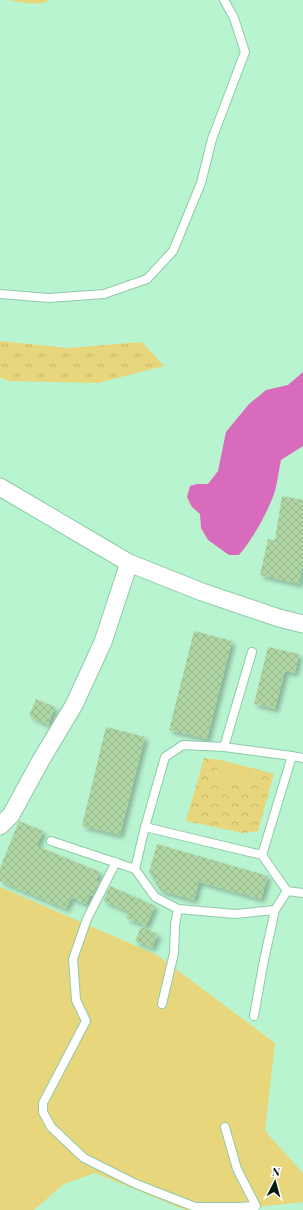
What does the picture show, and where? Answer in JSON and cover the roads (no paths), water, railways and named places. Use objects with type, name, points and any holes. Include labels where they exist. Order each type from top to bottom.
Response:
[{"type":"street","points":[[0,486],[129,563],[202,592],[279,618],[303,624]]},
{"type":"street","points":[[0,826],[11,815],[41,760],[74,705],[103,642],[129,563]]},
{"type":"lane","points":[[0,294],[49,298],[104,294],[147,279],[173,251],[201,184],[212,140],[245,52],[234,18],[224,0]]},
{"type":"lane","points":[[224,747],[252,652]]},
{"type":"lane","points":[[135,869],[145,827],[165,757],[183,745],[224,747],[303,758]]},
{"type":"lane","points":[[262,856],[292,756]]},
{"type":"lane","points":[[145,827],[262,856],[287,890],[303,893]]},
{"type":"lane","points":[[51,841],[135,869],[155,897],[178,909],[235,914],[275,910]]},
{"type":"lane","points":[[116,862],[87,919],[73,960],[76,1000],[86,1021],[43,1103],[43,1112],[51,1127],[84,1158],[136,1184],[196,1206],[239,1208],[256,1206],[237,1169],[225,1127]]},
{"type":"lane","points":[[254,1016],[275,910],[287,890]]},
{"type":"lane","points":[[162,1004],[174,954],[175,925],[178,909]]}]
